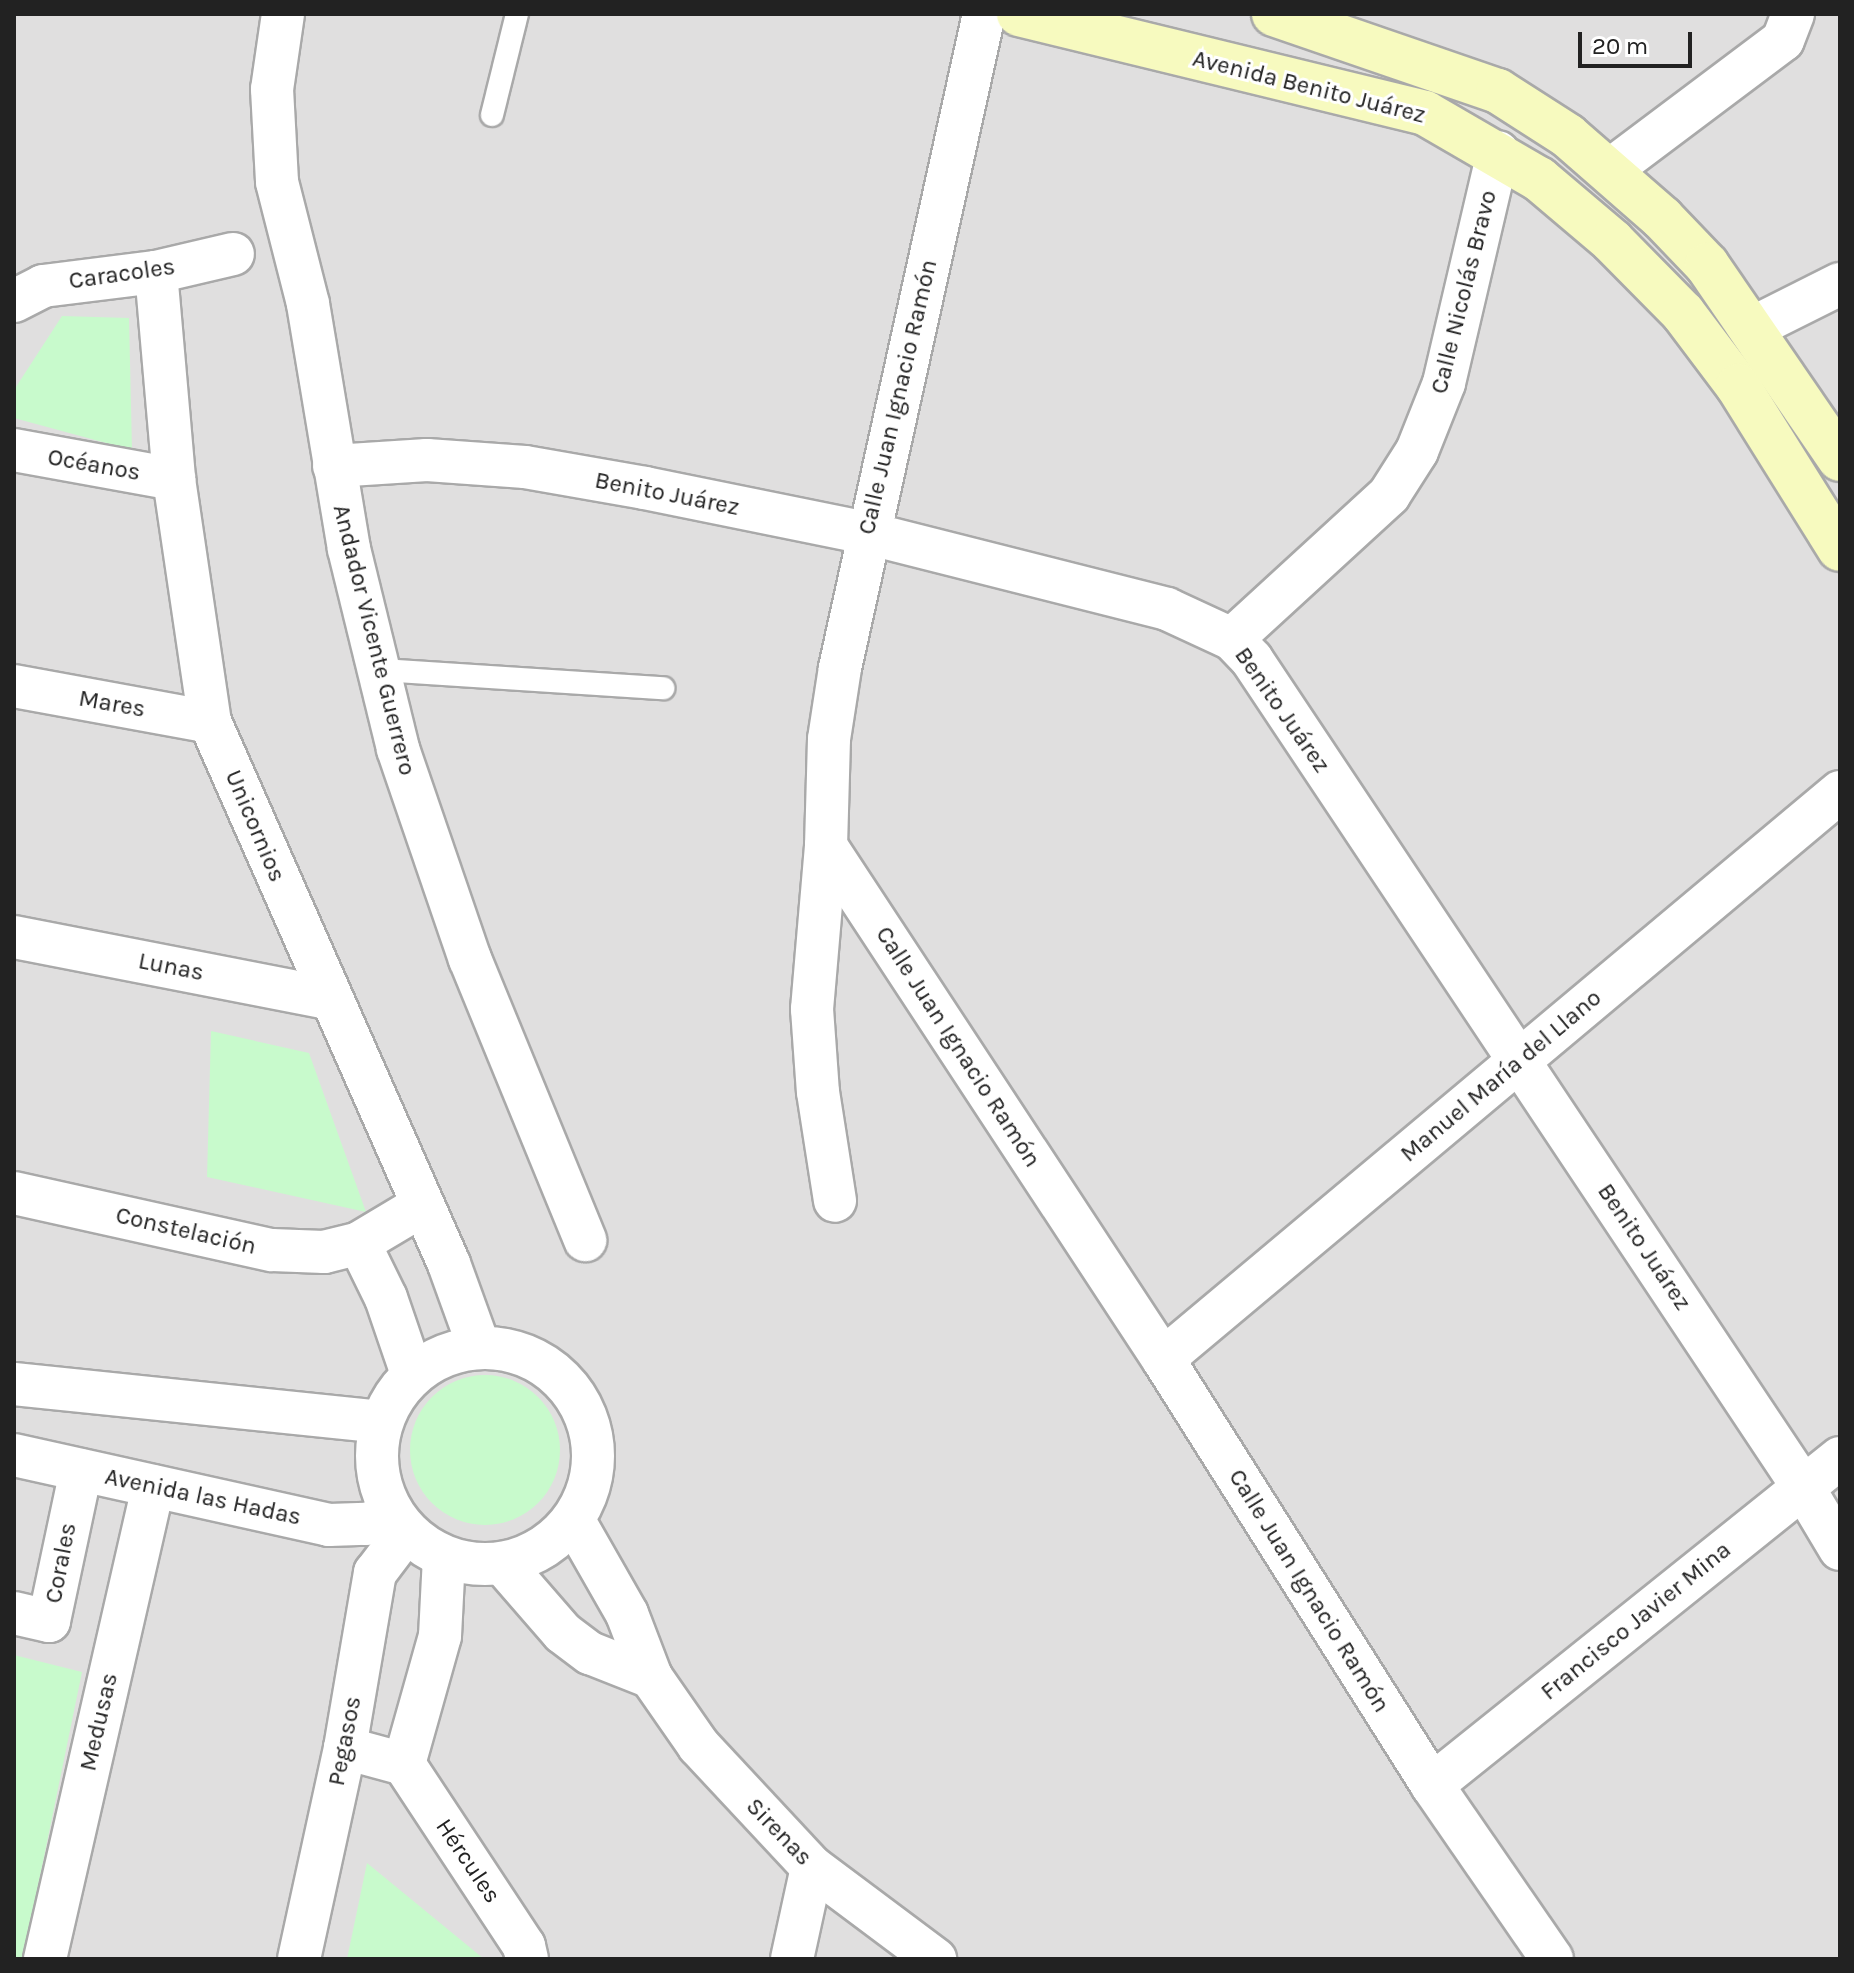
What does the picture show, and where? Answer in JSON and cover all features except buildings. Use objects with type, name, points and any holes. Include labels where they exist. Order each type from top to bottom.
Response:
[{"type":"main road","name":"Avenida Benito Juárez","points":[[1019,14],[1425,113],[1498,152],[1612,241],[1683,313],[1738,386],[1840,549]]},
{"type":"main road","name":"Avenida Benito Juárez","points":[[1274,14],[1498,91],[1610,170],[1707,265],[1754,327],[1840,459]]},
{"type":"street","name":"Andador Vicente Guerrero","points":[[283,14],[272,89],[273,150],[308,304],[334,466],[381,670],[428,847],[585,1240]]},
{"type":"street","name":"Calle Juan Ignacio Ramón","points":[[984,14],[867,533],[829,739],[826,846],[1163,1359],[1432,1785],[1552,1959]]},
{"type":"street","points":[[1610,170],[1783,40],[1793,14]]},
{"type":"street","name":"Calle Nicolás Bravo","points":[[1232,639],[1389,495],[1417,451],[1444,383],[1498,152]]},
{"type":"street","name":"Caracoles","points":[[14,301],[43,286],[156,272],[233,254]]},
{"type":"street","name":"Unicornios","points":[[156,272],[174,479],[210,722],[421,1206],[479,1347]]},
{"type":"street","points":[[1754,327],[1840,284]]},
{"type":"street","name":"Océanos","points":[[14,450],[174,479]]},
{"type":"street","name":"Benito Juárez","points":[[334,466],[427,460],[525,467],[867,533],[1167,609],[1232,639],[1252,660],[1803,1487],[1840,1549]]},
{"type":"street","name":"Mares","points":[[14,686],[210,722]]},
{"type":"street","name":"Manuel María del Llano","points":[[1163,1359],[1840,792]]},
{"type":"street","points":[[826,846],[812,1009],[835,1201]]},
{"type":"street","name":"Lunas","points":[[14,937],[328,998]]},
{"type":"street","name":"Constelación","points":[[14,1193],[272,1250],[324,1252],[359,1243],[421,1206]]},
{"type":"street","points":[[359,1243],[386,1298],[412,1374]]},
{"type":"street","points":[[479,1347],[528,1355],[568,1384],[591,1427],[593,1476],[574,1521],[543,1549],[503,1564],[473,1565],[444,1557],[400,1524],[379,1487],[375,1454],[381,1422],[412,1374],[444,1355],[479,1347]]},
{"type":"street","points":[[14,1384],[381,1422]]},
{"type":"street","name":"Avenida las Hadas","points":[[14,1455],[329,1525],[400,1524]]},
{"type":"street","name":"Francisco Javier Mina","points":[[1432,1785],[1840,1458]]},
{"type":"street","name":"Corales","points":[[14,1613],[49,1621],[81,1470]]},
{"type":"street","name":"Medusas","points":[[45,1959],[153,1486]]},
{"type":"street","name":"Sirenas","points":[[574,1521],[627,1614],[651,1677],[699,1746],[812,1867],[935,1959]]},
{"type":"street","name":"Pegasos","points":[[299,1959],[345,1748],[375,1573],[400,1524]]},
{"type":"street","points":[[345,1748],[404,1764],[434,1667],[444,1557]]},
{"type":"street","points":[[503,1564],[581,1647],[619,1668],[651,1677]]},
{"type":"street","name":"Hércules","points":[[404,1764],[524,1946],[527,1959]]},
{"type":"street","points":[[792,1959],[812,1867]]},
{"type":"lane","points":[[492,115],[517,14]]},
{"type":"lane","points":[[381,670],[663,688]]},
{"type":"shaded area","points":[[14,14],[1840,14],[1840,1959],[14,1959]]},
{"type":"green space","points":[[62,316],[129,318],[132,450],[14,418],[14,390]]},
{"type":"green space","points":[[211,1031],[309,1053],[366,1212],[207,1177]]},
{"type":"green space","points":[[485,1375],[514,1380],[538,1397],[555,1421],[560,1450],[555,1479],[538,1503],[514,1520],[485,1525],[456,1520],[432,1503],[415,1479],[410,1450],[415,1421],[432,1397],[456,1380]]},
{"type":"green space","points":[[14,1655],[82,1672],[23,1959],[14,1959]]},
{"type":"green space","points":[[367,1863],[484,1959],[347,1959]]}]
